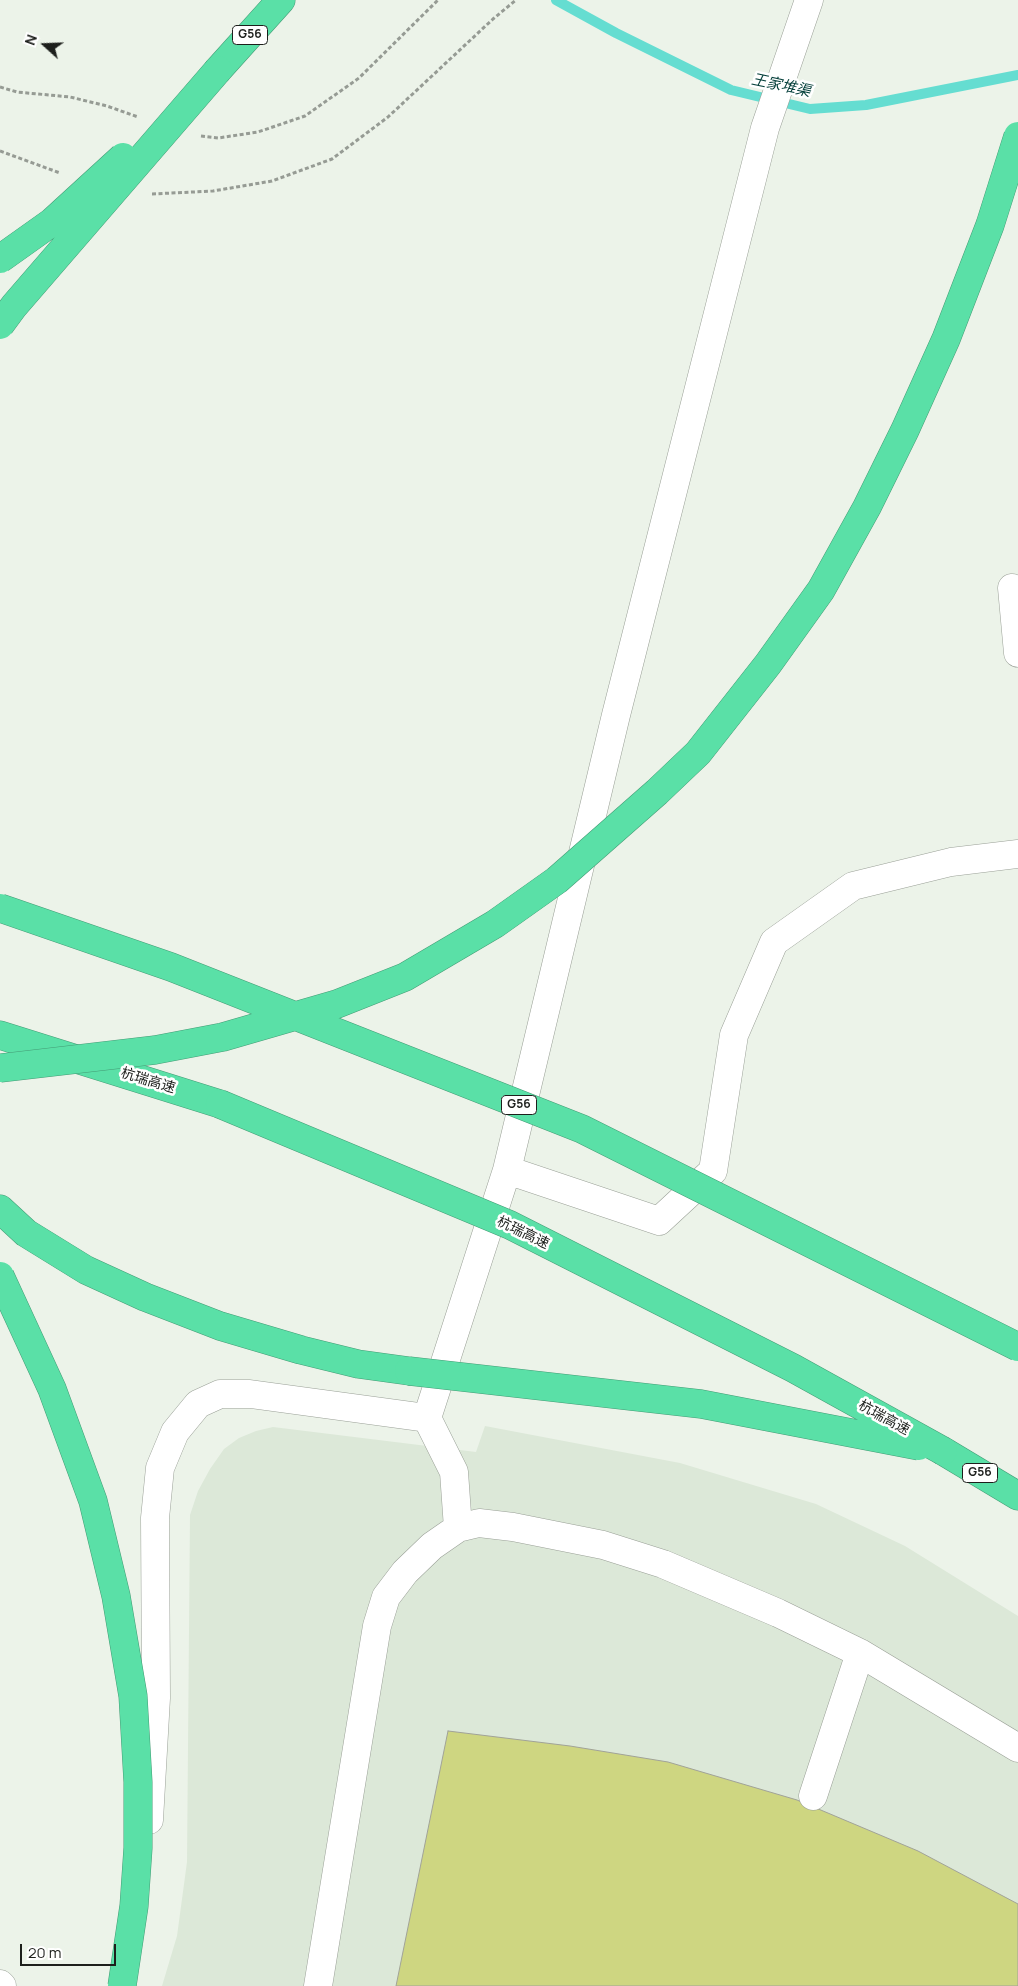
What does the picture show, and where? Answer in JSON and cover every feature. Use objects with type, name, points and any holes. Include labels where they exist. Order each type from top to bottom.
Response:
[{"type":"highway","name":"G56","points":[[218,70],[281,0]]},
{"type":"highway","points":[[0,259],[52,222],[218,70]]},
{"type":"highway","points":[[0,326],[14,306],[218,70]]},
{"type":"highway","points":[[0,1068],[155,1050],[223,1037],[338,1004],[405,977],[495,924],[556,880],[657,792],[698,753],[768,664],[821,590],[867,507],[905,430],[946,338],[990,225],[1018,136]]},
{"type":"highway","name":"G56","points":[[0,908],[171,967],[582,1129],[1018,1347]]},
{"type":"highway","name":"杭瑞高速","points":[[0,1035],[220,1104],[510,1225],[793,1368],[943,1451],[1018,1496]]},
{"type":"highway","points":[[0,1209],[26,1233],[86,1270],[137,1293],[220,1326],[311,1352],[358,1364],[409,1371],[701,1404],[943,1451]]},
{"type":"highway","points":[[0,1276],[52,1389],[92,1501],[116,1596],[134,1696],[138,1782],[138,1848],[134,1906],[121,1986]]},
{"type":"street","points":[[458,1528],[454,1472],[427,1418],[507,1170],[616,715],[765,128],[784,79],[809,0]]},
{"type":"street","points":[[1012,588],[1018,653]]},
{"type":"street","points":[[507,1170],[659,1221],[713,1171],[734,1034],[774,942],[853,886],[951,862],[1018,854]]},
{"type":"street","points":[[121,1986],[150,1812],[156,1698],[155,1518],[160,1468],[176,1432],[198,1404],[220,1394],[250,1394],[427,1418]]},
{"type":"street","points":[[318,1986],[376,1626],[386,1597],[404,1572],[432,1546],[458,1528],[479,1523],[513,1527],[603,1544],[655,1561],[778,1613],[860,1653],[1018,1748]]},
{"type":"street","points":[[813,1796],[860,1653]]},
{"type":"path","points":[[146,192],[155,194],[214,191],[272,181],[332,159],[388,117],[516,0]]},
{"type":"path","points":[[0,151],[64,174]]},
{"type":"shaded area","points":[[485,1426],[680,1463],[816,1504],[905,1546],[1018,1616],[1018,1986],[162,1986],[177,1936],[187,1862],[190,1515],[198,1491],[210,1469],[224,1449],[239,1438],[273,1427],[476,1452]]},
{"type":"building","points":[[448,1731],[570,1746],[668,1762],[797,1800],[918,1851],[1018,1904],[1018,1986],[396,1986]]},
{"type":"waterway","name":"王家堆渠","points":[[556,0],[616,33],[731,90],[810,109],[866,105],[1018,75]]}]
